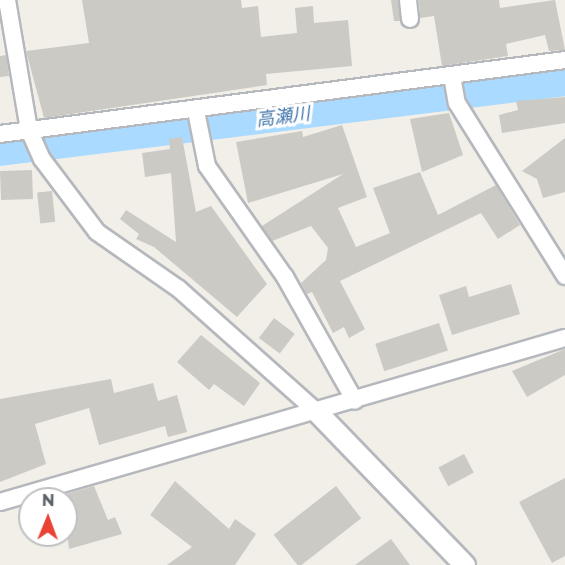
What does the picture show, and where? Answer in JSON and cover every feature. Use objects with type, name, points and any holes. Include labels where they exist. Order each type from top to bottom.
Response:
[{"type":"street","points":[[7,0],[29,130],[42,159],[97,232],[179,289],[317,412],[465,565]]},
{"type":"street","points":[[408,0],[410,19]]},
{"type":"street","points":[[0,134],[196,111],[565,60]]},
{"type":"street","points":[[452,76],[457,103],[565,276]]},
{"type":"street","points":[[196,111],[207,166],[285,277],[355,401]]},
{"type":"street","points":[[0,502],[355,401],[565,338]]},
{"type":"building","points":[[82,0],[241,0],[242,8],[258,6],[261,37],[297,33],[295,8],[313,6],[314,23],[348,20],[352,66],[266,74],[267,85],[44,118],[26,51],[89,43]]},
{"type":"building","points":[[391,0],[398,0],[400,21],[394,21]]},
{"type":"building","points":[[419,0],[499,0],[500,8],[555,0],[565,50],[549,51],[545,35],[506,44],[508,56],[442,66],[434,16],[420,18]]},
{"type":"building","points":[[6,55],[9,76],[0,77],[0,56]]},
{"type":"building","points":[[565,97],[565,123],[502,133],[499,115],[518,110],[516,101]]},
{"type":"building","points":[[449,113],[463,155],[422,172],[410,119]]},
{"type":"building","points":[[342,125],[367,197],[338,208],[356,247],[390,233],[373,188],[420,172],[438,215],[496,185],[520,225],[498,239],[481,213],[340,281],[365,329],[349,338],[344,327],[333,333],[312,292],[307,294],[301,283],[326,260],[328,248],[311,226],[272,241],[262,226],[343,174],[248,203],[236,142],[302,131],[303,137]]},
{"type":"building","points":[[182,137],[196,212],[211,206],[267,284],[237,317],[154,247],[136,239],[139,234],[120,219],[126,210],[176,242],[171,173],[145,177],[142,153],[170,149],[169,139]]},
{"type":"building","points":[[565,138],[565,192],[543,198],[537,179],[522,171]]},
{"type":"building","points":[[32,170],[33,199],[1,200],[0,171]]},
{"type":"building","points":[[52,191],[55,222],[40,223],[37,193]]},
{"type":"building","points":[[511,284],[520,314],[452,335],[439,295],[466,286],[469,297]]},
{"type":"building","points":[[274,318],[295,334],[280,354],[259,338]]},
{"type":"building","points":[[439,323],[448,351],[384,371],[375,344]]},
{"type":"building","points":[[201,335],[260,383],[244,406],[214,384],[209,390],[177,362]]},
{"type":"building","points":[[565,349],[565,375],[527,397],[512,371]]},
{"type":"building","points":[[111,379],[114,393],[153,383],[158,401],[177,395],[187,432],[168,437],[165,426],[99,445],[89,408],[35,424],[46,464],[0,482],[0,399]]},
{"type":"building","points":[[464,454],[474,473],[448,486],[438,468]]},
{"type":"building","points":[[565,478],[565,556],[552,563],[519,502]]},
{"type":"building","points":[[175,481],[229,529],[235,519],[256,534],[235,565],[167,565],[192,547],[150,515]]},
{"type":"building","points":[[94,486],[108,520],[115,517],[122,534],[78,546],[78,491]]},
{"type":"building","points":[[336,486],[361,518],[301,565],[297,565],[274,535]]},
{"type":"building","points":[[391,539],[410,565],[355,565]]},
{"type":"waterway","name":"高瀬川","points":[[0,148],[565,78]]}]
